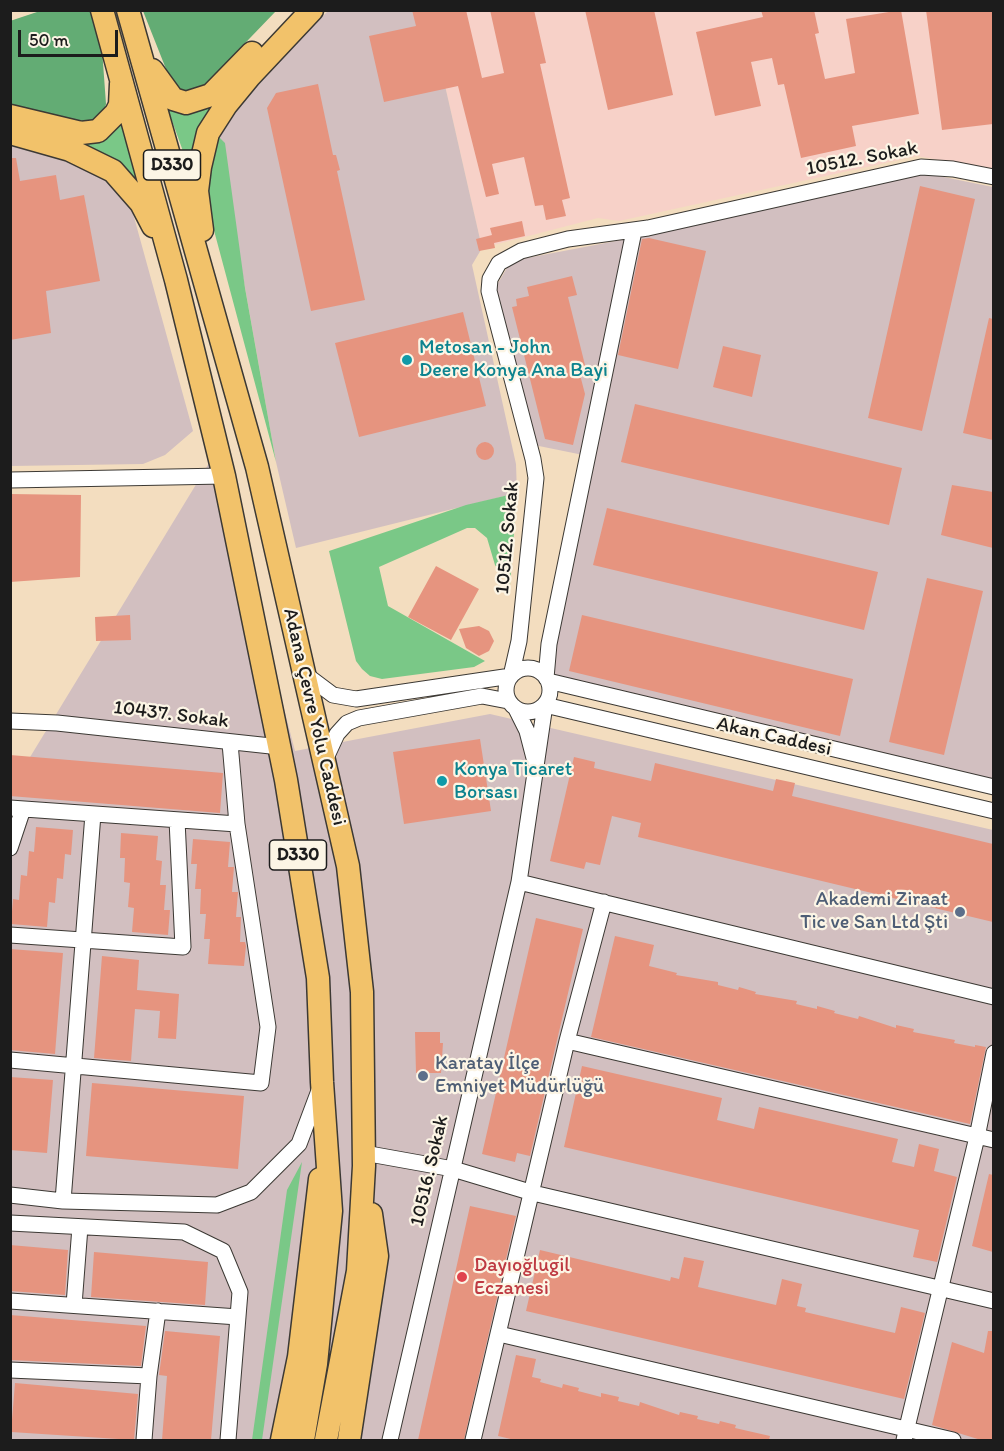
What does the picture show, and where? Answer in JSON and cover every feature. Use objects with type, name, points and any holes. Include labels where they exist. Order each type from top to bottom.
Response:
[{"type":"highway","name":"Adana Çevre Yolu Caddesi","points":[[102,10],[122,76],[176,280],[225,476],[280,747],[318,978],[322,1082],[331,1210],[316,1364],[303,1440]]},
{"type":"highway","name":"Adana Çevre Yolu Caddesi","points":[[128,10],[257,467],[348,866],[362,992],[364,1160],[358,1271],[326,1440]]},
{"type":"highway","points":[[140,52],[173,99],[186,103],[199,100],[211,95],[293,10]]},
{"type":"highway","points":[[216,320],[197,191],[208,133],[243,84],[312,10]]},
{"type":"highway","points":[[10,116],[81,134],[98,131],[109,122],[120,105],[122,76]]},
{"type":"highway","points":[[10,133],[70,150],[113,171],[141,203],[176,280]]},
{"type":"highway","points":[[282,1440],[299,1357],[315,1208],[326,1142]]},
{"type":"highway","points":[[349,1440],[377,1256],[364,1160]]},
{"type":"street","name":"10512. Sokak","points":[[511,676],[519,641],[536,478],[489,291],[490,279],[499,263],[520,251],[585,236],[633,231],[921,167],[953,169],[993,177]]},
{"type":"street","points":[[325,760],[337,734],[347,723],[358,718],[482,696],[530,713],[545,705],[550,691],[547,679],[549,644],[633,231]]},
{"type":"street","points":[[10,480],[225,476]]},
{"type":"street","points":[[305,674],[333,695],[356,699],[511,676],[527,668],[538,671],[547,679]]},
{"type":"street","points":[[511,676],[506,686],[512,705],[527,731],[536,770]]},
{"type":"street","name":"Akan Caddesi","points":[[547,679],[993,787]]},
{"type":"street","name":"Akan Caddesi","points":[[545,705],[993,811]]},
{"type":"street","name":"10516. Sokak","points":[[390,1440],[519,882],[545,705]]},
{"type":"street","name":"10437. Sokak","points":[[10,712],[57,723]]},
{"type":"street","name":"10437. Sokak","points":[[10,721],[57,723],[280,747]]},
{"type":"street","points":[[10,1060],[261,1083],[268,1027],[237,824],[230,743]]},
{"type":"street","points":[[10,848],[17,809],[237,824]]},
{"type":"street","points":[[63,1201],[93,814]]},
{"type":"street","points":[[10,935],[183,947],[177,820]]},
{"type":"street","points":[[519,882],[993,997]]},
{"type":"street","points":[[473,1440],[567,1041],[604,902]]},
{"type":"street","points":[[567,1041],[993,1140]]},
{"type":"street","points":[[906,1435],[977,1137],[993,1053]]},
{"type":"street","points":[[10,1195],[63,1201],[217,1205],[251,1192],[299,1144],[322,1082]]},
{"type":"street","points":[[364,1160],[453,1169],[533,1193],[993,1301]]},
{"type":"street","points":[[10,1223],[184,1232],[223,1251],[240,1292],[228,1440]]},
{"type":"street","points":[[74,1305],[80,1227]]},
{"type":"street","points":[[10,1301],[238,1317]]},
{"type":"street","points":[[144,1440],[149,1376],[158,1311]]},
{"type":"street","points":[[499,1334],[906,1435],[952,1440]]},
{"type":"street","points":[[10,1370],[149,1376]]},
{"type":"shaded area","points":[[328,11],[428,11],[482,248],[472,265],[516,464],[517,493],[296,548],[276,462],[218,136],[255,83]]},
{"type":"shaded area","points":[[428,11],[993,11],[993,170],[917,156],[619,221],[598,218],[482,248]]},
{"type":"shaded area","points":[[11,140],[83,161],[129,199],[193,431],[165,455],[143,464],[11,466]]},
{"type":"shaded area","points":[[919,172],[993,187],[993,780],[557,678],[550,666],[593,457],[534,445],[494,290],[511,261],[637,237]]},
{"type":"shaded area","points":[[217,450],[295,751],[490,714],[993,830],[993,1440],[11,1440],[10,790]]},
{"type":"green space","points":[[40,11],[90,11],[102,49],[106,104],[104,112],[89,124],[11,105],[10,21]]},
{"type":"green space","points":[[143,11],[276,11],[199,91],[183,92],[172,84]]},
{"type":"green space","points":[[222,95],[188,165],[167,107],[190,114],[203,110]]},
{"type":"green space","points":[[121,119],[142,185],[70,141]]},
{"type":"green space","points":[[218,136],[225,143],[245,288],[276,462],[212,223],[207,182]]},
{"type":"green space","points":[[517,493],[510,585],[495,565],[487,538],[475,528],[467,528],[379,567],[388,606],[485,661],[474,667],[382,679],[370,676],[356,661],[329,551],[466,505]]},
{"type":"green space","points":[[302,1162],[262,1440],[252,1440],[287,1190]]},
{"type":"building","points":[[412,10],[466,10],[482,78],[504,73],[490,10],[534,10],[546,63],[540,64],[570,198],[562,200],[566,216],[546,220],[543,205],[535,206],[524,157],[492,164],[499,194],[486,197],[458,86],[384,102],[369,36],[416,26]]},
{"type":"building","points":[[585,10],[654,10],[673,95],[608,110]]},
{"type":"building","points":[[761,10],[814,10],[819,33],[815,34],[825,79],[855,73],[846,19],[901,10],[919,114],[852,126],[856,146],[801,158],[784,84],[778,85],[772,58],[751,62],[761,106],[715,116],[696,32],[763,17]]},
{"type":"building","points":[[926,10],[993,10],[993,124],[942,130]]},
{"type":"building","points":[[318,84],[333,155],[336,155],[340,170],[337,171],[365,300],[311,311],[267,108],[276,93]]},
{"type":"building","points":[[10,158],[16,158],[20,181],[56,175],[60,200],[84,195],[100,281],[46,291],[51,333],[10,340]]},
{"type":"building","points":[[920,186],[975,199],[922,431],[868,418]]},
{"type":"building","points":[[522,221],[525,236],[494,243],[495,248],[479,251],[476,239],[492,235],[490,228]]},
{"type":"building","points":[[649,238],[706,251],[678,369],[618,355],[642,239]]},
{"type":"building","points":[[572,276],[577,295],[568,297],[586,369],[579,371],[585,394],[573,445],[545,439],[512,307],[517,306],[516,299],[529,296],[527,287]]},
{"type":"building","name":"Metosan - John Deere Konya Ana Bayi","points":[[463,312],[486,406],[359,437],[335,343]]},
{"type":"building","points":[[989,318],[993,319],[993,440],[963,433]]},
{"type":"building","points":[[723,346],[761,355],[752,397],[713,387]]},
{"type":"building","points":[[635,404],[902,468],[889,525],[621,462]]},
{"type":"building","points":[[481,442],[489,442],[494,447],[492,458],[481,460],[476,455],[476,447]]},
{"type":"building","points":[[952,485],[993,492],[993,548],[941,535]]},
{"type":"building","points":[[10,494],[81,495],[80,577],[10,582]]},
{"type":"building","points":[[607,508],[878,572],[864,630],[593,565]]},
{"type":"building","points":[[436,566],[479,589],[451,640],[408,617]]},
{"type":"building","points":[[927,578],[983,591],[944,755],[889,742]]},
{"type":"building","points":[[130,615],[131,640],[96,641],[95,617]]},
{"type":"building","points":[[582,615],[853,679],[840,736],[569,671]]},
{"type":"building","points":[[479,626],[489,631],[494,641],[489,651],[479,656],[466,648],[459,629]]},
{"type":"building","name":"Konya Ticaret Borsası","points":[[480,739],[491,811],[404,824],[393,752]]},
{"type":"building","points":[[10,755],[223,773],[220,813],[10,796]]},
{"type":"building","points":[[574,757],[595,762],[594,768],[651,781],[655,763],[773,791],[776,779],[795,783],[792,796],[993,844],[993,922],[638,837],[641,823],[612,816],[600,865],[586,862],[584,869],[550,861]]},
{"type":"building","points":[[36,827],[73,830],[71,855],[65,854],[63,879],[57,878],[55,903],[49,902],[47,927],[11,924],[13,899],[19,900],[21,875],[27,876],[29,851],[34,852]]},
{"type":"building","points":[[121,833],[158,836],[156,860],[162,861],[160,885],[166,885],[164,910],[170,910],[168,935],[132,932],[134,908],[128,907],[130,883],[124,882],[125,858],[120,858]]},
{"type":"building","points":[[193,839],[230,842],[228,867],[234,867],[232,892],[238,892],[236,917],[241,917],[240,942],[245,942],[246,946],[244,966],[208,964],[210,939],[204,939],[206,914],[200,914],[201,889],[195,889],[197,864],[191,864]]},
{"type":"building","points":[[536,918],[583,929],[530,1156],[517,1153],[515,1162],[482,1154]]},
{"type":"building","points":[[615,936],[654,945],[649,966],[677,973],[676,975],[718,982],[718,985],[738,990],[739,987],[756,992],[755,994],[797,1001],[796,1004],[817,1009],[817,1006],[858,1019],[859,1016],[896,1028],[896,1025],[914,1029],[913,1032],[955,1040],[954,1043],[986,1047],[970,1124],[591,1037]]},
{"type":"building","points":[[10,949],[63,953],[55,1054],[10,1050]]},
{"type":"building","points":[[102,956],[139,960],[137,990],[179,994],[176,1039],[158,1038],[160,1011],[135,1009],[131,1061],[94,1058]]},
{"type":"building","points":[[415,1032],[440,1032],[440,1043],[443,1043],[441,1073],[416,1073]]},
{"type":"building","points":[[582,1066],[722,1098],[717,1120],[754,1129],[759,1107],[898,1139],[892,1162],[914,1167],[919,1144],[939,1149],[934,1171],[957,1177],[937,1262],[913,1257],[919,1230],[564,1147]]},
{"type":"building","points":[[10,1077],[53,1080],[47,1153],[10,1150]]},
{"type":"building","points":[[92,1083],[244,1096],[238,1169],[86,1156]]},
{"type":"building","points":[[989,1174],[993,1175],[993,1252],[972,1246]]},
{"type":"building","points":[[470,1206],[516,1216],[464,1440],[418,1440]]},
{"type":"building","points":[[10,1245],[68,1250],[65,1295],[10,1291]]},
{"type":"building","points":[[540,1250],[670,1281],[671,1277],[679,1279],[684,1257],[704,1261],[698,1287],[776,1305],[782,1279],[802,1284],[797,1306],[806,1308],[805,1312],[895,1333],[901,1307],[925,1313],[904,1399],[526,1311]]},
{"type":"building","points":[[94,1252],[208,1262],[205,1305],[91,1297]]},
{"type":"building","points":[[10,1315],[146,1326],[141,1366],[10,1360]]},
{"type":"building","points":[[165,1331],[220,1336],[211,1440],[162,1440],[167,1376],[159,1375]]},
{"type":"building","points":[[988,1331],[993,1331],[993,1440],[981,1440],[932,1425],[952,1342],[984,1353]]},
{"type":"building","points":[[516,1355],[536,1359],[532,1377],[541,1379],[540,1382],[562,1388],[563,1384],[601,1397],[601,1393],[619,1397],[618,1401],[639,1406],[640,1402],[679,1415],[680,1412],[698,1416],[697,1419],[736,1425],[735,1428],[770,1436],[769,1440],[515,1440],[498,1436]]},
{"type":"building","points":[[15,1383],[138,1394],[134,1440],[11,1432]]},
{"type":"place","name":"Metosan - John Deere Konya Ana Bayi","points":[[407,360]]},
{"type":"place","name":"Konya Ticaret Borsası","points":[[442,781]]},
{"type":"place","name":"Akademi Ziraat Tic ve San Ltd Şti","points":[[960,912]]},
{"type":"place","name":"Karatay İlçe Emniyet Müdürlüğü","points":[[423,1076]]},
{"type":"place","name":"Dayıoğlugil Eczanesi","points":[[462,1277]]}]
